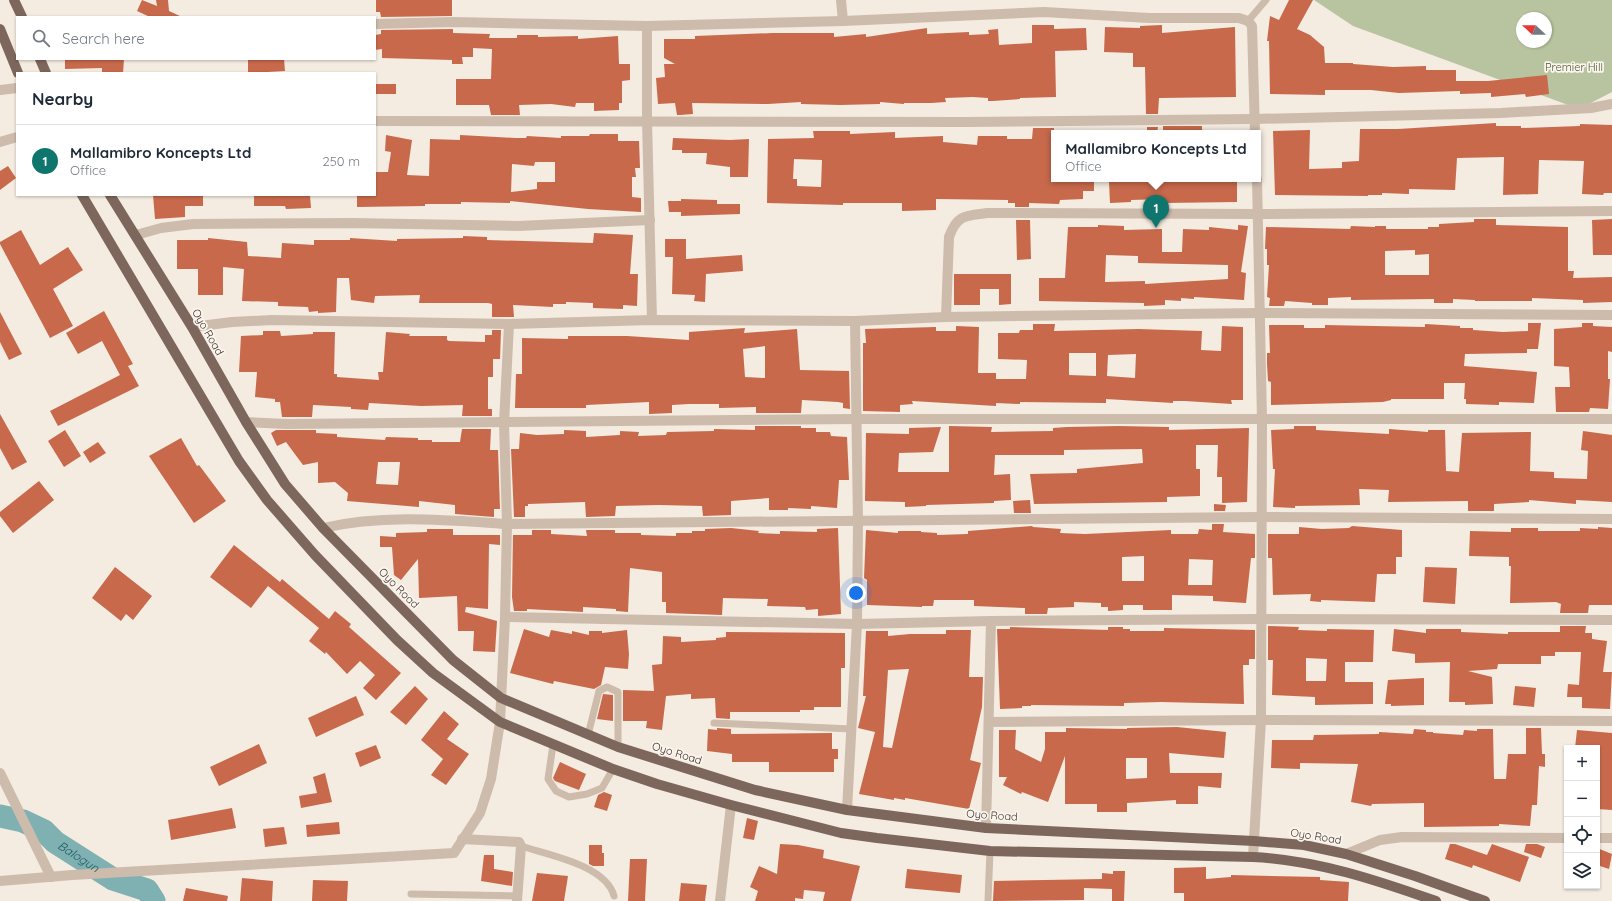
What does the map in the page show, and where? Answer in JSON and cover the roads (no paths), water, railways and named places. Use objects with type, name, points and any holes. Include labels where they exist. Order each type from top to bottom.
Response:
[{"type":"main road","points":[[14,0],[22,16]]},
{"type":"main road","points":[[0,29],[18,72]]},
{"type":"main road","points":[[40,60],[46,72]]},
{"type":"main road","points":[[83,196],[239,461],[267,500],[397,640],[432,673],[500,722],[613,769],[657,784],[731,805],[841,833],[990,851],[1254,857],[1297,861],[1338,869],[1410,896],[1436,901]]},
{"type":"main road","name":"Oyo Road","points":[[111,196],[192,327],[246,422],[286,484],[323,528],[453,660],[501,698],[618,747],[755,790],[848,810],[986,828],[1254,840],[1304,845],[1346,854],[1415,876],[1485,901]]},
{"type":"street","points":[[841,0],[843,21]]},
{"type":"street","points":[[376,24],[453,22],[647,26],[843,21],[1044,12],[1149,18],[1239,18],[1248,21],[1252,26],[1255,130]]},
{"type":"street","points":[[647,26],[646,121],[652,320]]},
{"type":"street","points":[[0,90],[16,88]]},
{"type":"street","points":[[376,121],[968,122],[1255,119],[1501,113],[1592,108],[1612,104]]},
{"type":"street","points":[[0,142],[16,137]]},
{"type":"street","points":[[1254,857],[1261,720],[1260,517],[1262,420],[1257,182]]},
{"type":"street","points":[[946,317],[949,237],[953,226],[961,217],[987,213],[1258,214],[1612,212]]},
{"type":"street","points":[[136,235],[161,228],[193,224],[352,223],[518,226],[650,220]]},
{"type":"street","points":[[192,327],[272,320],[509,324],[652,320],[855,322],[946,317],[1260,313],[1612,315]]},
{"type":"street","points":[[848,810],[857,624],[858,419],[855,322]]},
{"type":"street","points":[[0,881],[94,873],[454,853],[480,813],[491,779],[500,722],[505,617],[506,524],[504,423],[509,324]]},
{"type":"street","points":[[246,422],[286,424],[858,419],[1612,419]]},
{"type":"street","points":[[323,528],[346,523],[369,521],[437,520],[506,524],[858,522],[1260,517],[1612,519]]},
{"type":"street","points":[[505,617],[857,624],[990,621],[1261,619],[1612,620]]},
{"type":"street","points":[[986,828],[990,621]]},
{"type":"street","points":[[989,722],[1261,720],[1612,721]]},
{"type":"street","points":[[0,773],[51,877]]},
{"type":"street","points":[[720,901],[731,805]]},
{"type":"street","points":[[1346,854],[1380,840],[1402,837],[1564,838]]},
{"type":"street","points":[[1600,838],[1612,838]]},
{"type":"street","points":[[462,839],[520,842],[521,846],[517,899]]},
{"type":"lane","points":[[1248,21],[1266,0]]},
{"type":"lane","points":[[588,734],[599,691],[607,687],[618,692],[618,747]]},
{"type":"lane","points":[[714,723],[852,729]]},
{"type":"lane","points":[[553,745],[548,779],[556,791],[569,797],[587,794],[602,788],[613,769]]},
{"type":"lane","points":[[521,846],[578,864],[608,882],[612,888],[614,896]]},
{"type":"lane","points":[[988,901],[990,851]]},
{"type":"lane","points":[[411,894],[517,899]]},
{"type":"waterway","name":"Balogun","points":[[0,816],[23,821],[44,831],[55,842],[113,879],[147,890],[154,901]]},
{"type":"place","name":"Mallamibro Koncepts Ltd","points":[[1156,228]]},
{"type":"park label","name":"Premier Hill","points":[[1574,67]]}]
